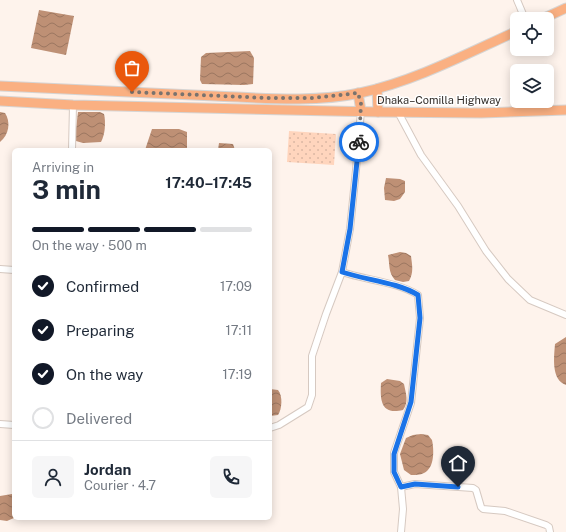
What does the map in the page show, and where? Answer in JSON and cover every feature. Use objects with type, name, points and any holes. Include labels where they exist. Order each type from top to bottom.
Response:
[{"type":"highway","points":[[554,14],[566,8]]},
{"type":"highway","name":"Dhaka–Comilla Highway","points":[[0,86],[268,98],[313,98],[358,93],[404,81],[439,67],[510,34]]},
{"type":"highway","points":[[377,89],[378,112]]},
{"type":"highway","points":[[358,93],[361,112]]},
{"type":"highway","name":"Dhaka–Comilla Highway","points":[[0,101],[73,105],[361,112],[481,113],[566,110]]},
{"type":"street","points":[[517,0],[522,12]]},
{"type":"street","points":[[72,148],[73,105]]},
{"type":"street","points":[[272,427],[279,425],[308,407],[312,395],[312,356],[342,272],[351,221],[361,112]]},
{"type":"street","points":[[398,112],[421,155],[458,206],[486,251],[508,279],[530,300],[566,315]]},
{"type":"street","points":[[0,269],[12,270]]},
{"type":"street","points":[[342,272],[379,281],[418,295],[420,318],[411,402],[394,454],[394,472],[401,487],[403,509],[401,532]]},
{"type":"street","points":[[0,424],[12,425]]},
{"type":"street","points":[[401,487],[415,484],[473,488],[476,490],[483,509],[505,511],[532,520],[549,527],[550,532]]},
{"type":"shaded area","points":[[289,131],[336,134],[334,165],[287,162]]},
{"type":"water","points":[[39,10],[74,16],[66,55],[31,48]]},
{"type":"water","points":[[250,51],[254,58],[253,84],[202,84],[200,80],[201,57],[206,53]]},
{"type":"water","points":[[0,112],[5,113],[7,117],[8,128],[5,136],[0,142]]},
{"type":"water","points":[[78,112],[100,112],[104,114],[105,128],[101,142],[83,143],[76,141],[75,137]]},
{"type":"water","points":[[152,129],[179,129],[187,132],[187,148],[146,148]]},
{"type":"water","points":[[219,143],[233,144],[234,148],[218,148]]},
{"type":"water","points":[[386,178],[405,181],[405,192],[400,199],[394,201],[385,200],[384,188]]},
{"type":"water","points":[[400,252],[411,256],[412,272],[409,281],[403,282],[395,280],[390,271],[388,255]]},
{"type":"water","points":[[566,337],[566,385],[558,378],[554,368],[554,361],[555,344]]},
{"type":"water","points":[[387,379],[400,381],[404,384],[406,404],[403,410],[390,410],[383,405],[381,383]]},
{"type":"water","points":[[272,389],[278,390],[281,396],[281,406],[278,415],[272,416]]},
{"type":"water","points":[[421,434],[428,435],[432,440],[432,463],[428,471],[419,475],[411,475],[404,470],[400,454],[406,438]]},
{"type":"water","points":[[12,494],[12,519],[7,521],[0,520],[0,496]]},
{"type":"way so far","points":[[132,92],[268,98],[313,98],[343,96],[358,93],[361,104],[359,142]]},
{"type":"route","points":[[359,142],[350,229],[342,272],[379,281],[412,292],[418,295],[419,301],[420,318],[411,402],[394,454],[394,472],[401,487],[415,484],[458,487]]}]
